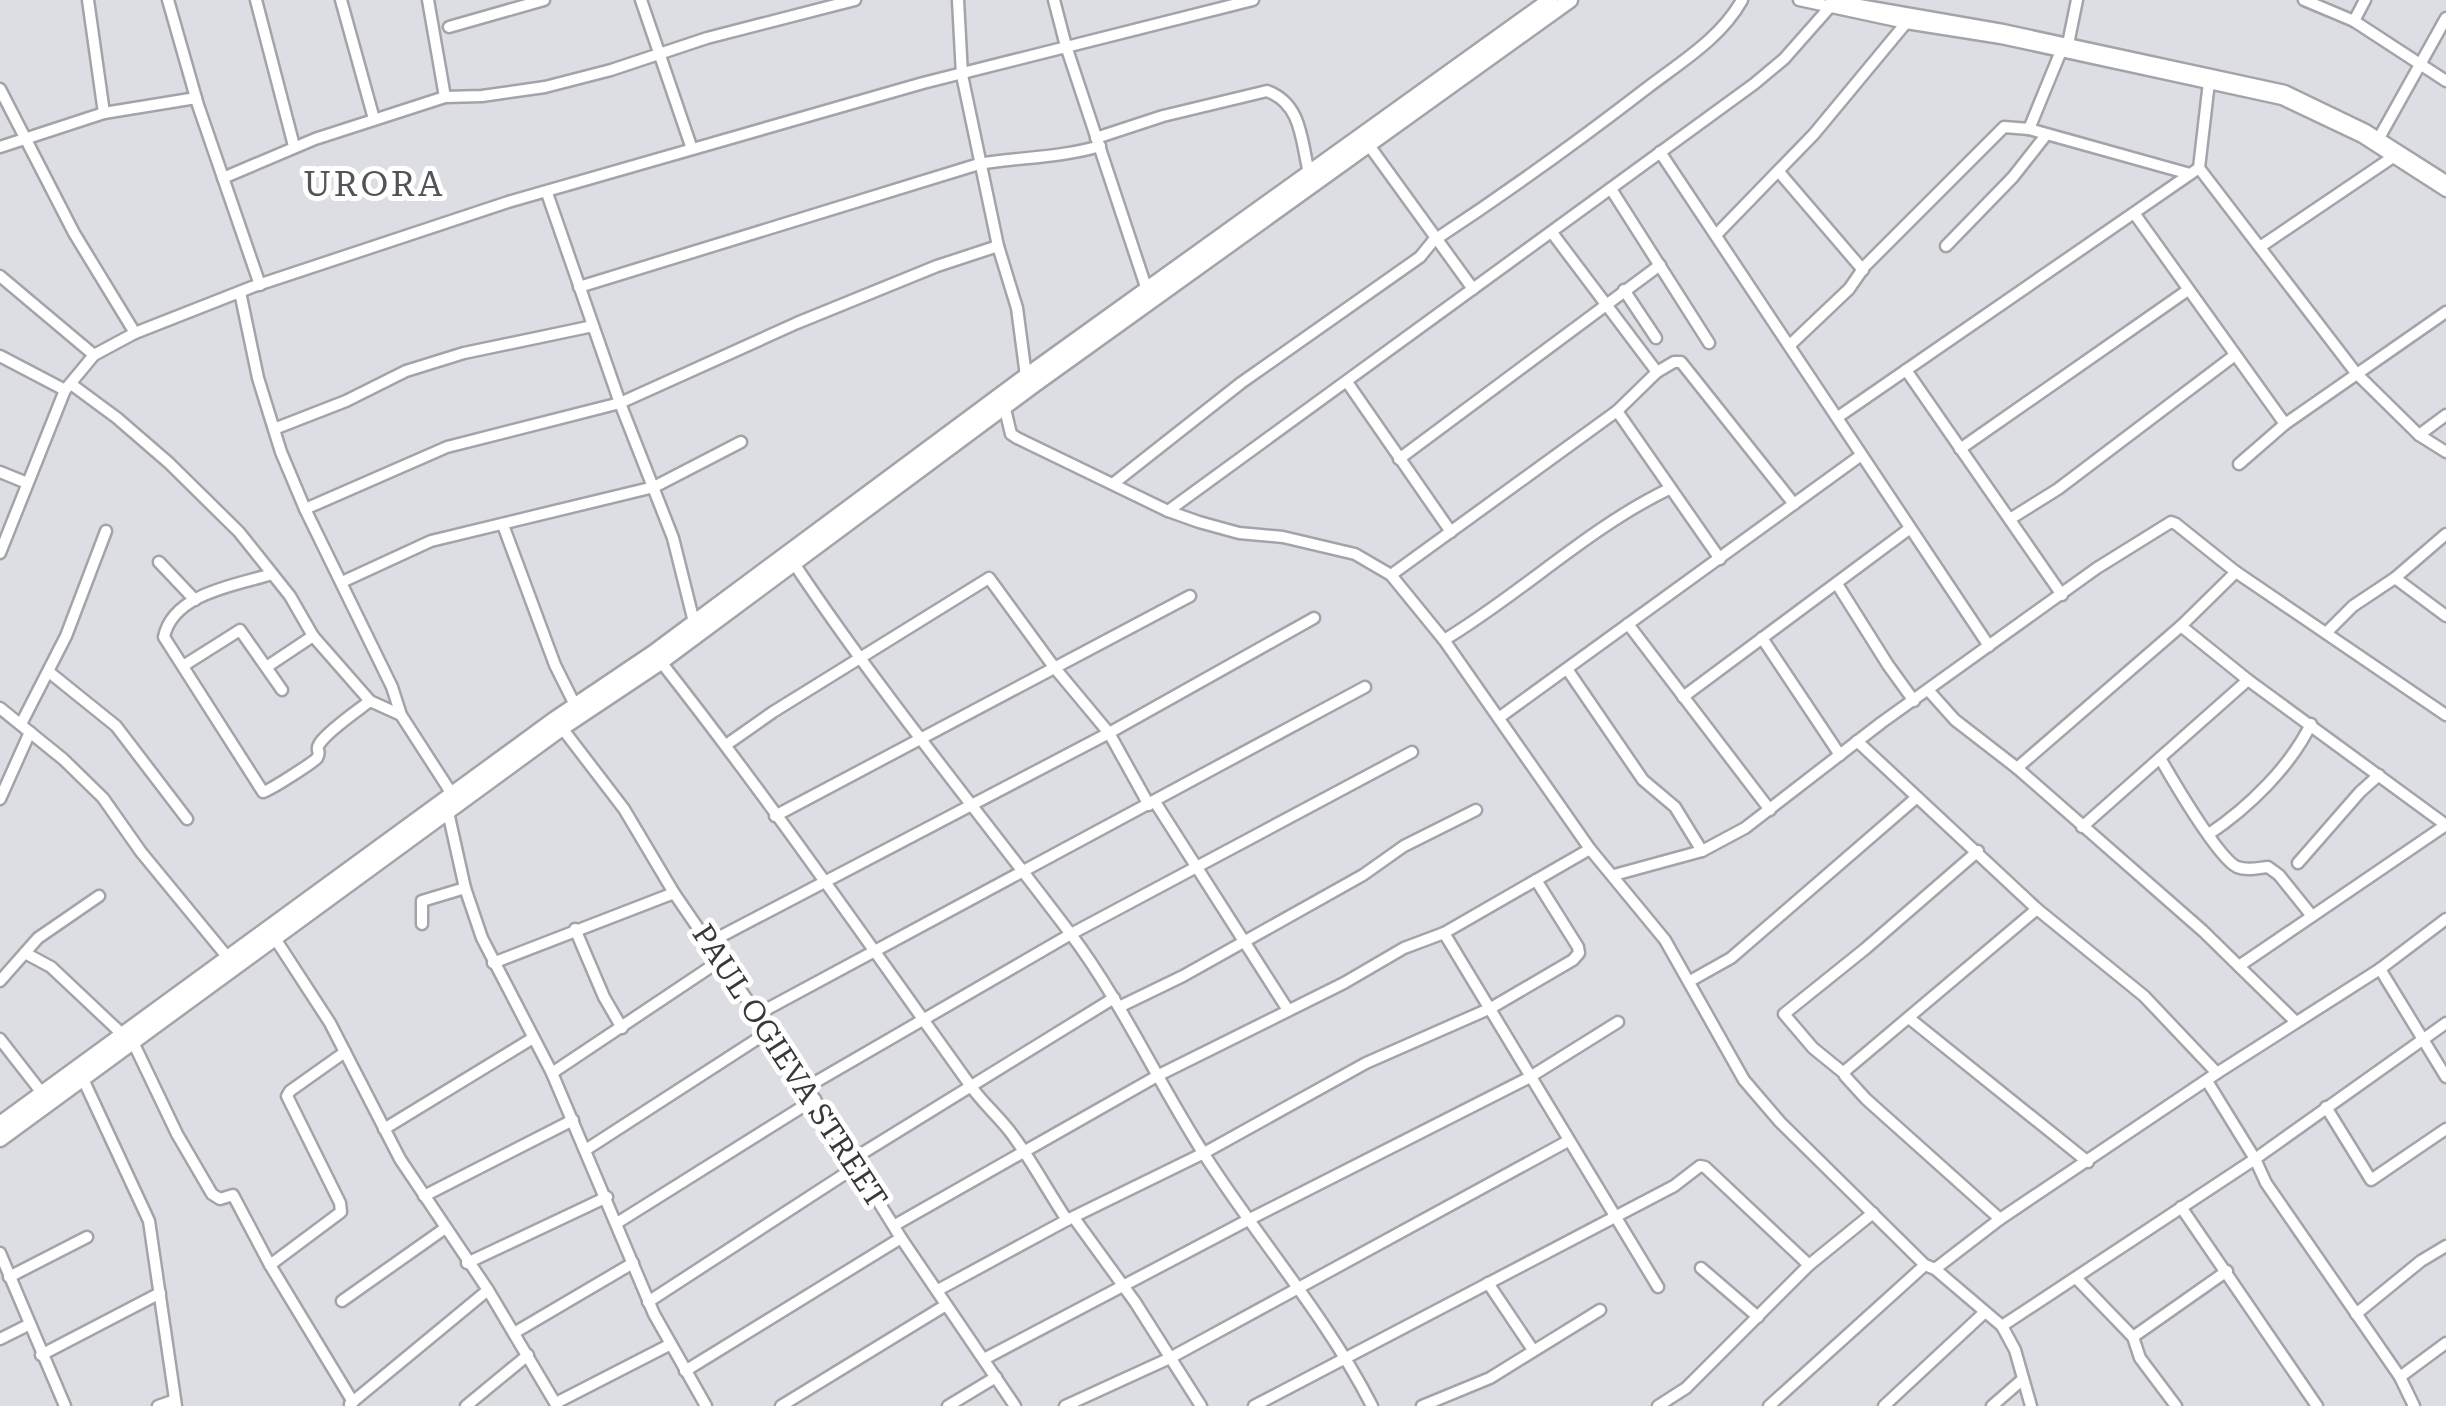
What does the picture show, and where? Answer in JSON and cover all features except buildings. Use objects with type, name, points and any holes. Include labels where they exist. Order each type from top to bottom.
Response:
[{"type":"highway","points":[[0,1138],[83,1078],[127,1037],[229,959],[452,794],[694,622],[1535,5],[1550,0]]},
{"type":"highway","points":[[0,1124],[276,940],[562,728],[661,662],[793,562],[1570,0]]},
{"type":"street","points":[[88,0],[104,113]]},
{"type":"street","points":[[168,0],[196,98],[260,285]]},
{"type":"street","points":[[256,0],[294,146]]},
{"type":"street","points":[[340,0],[374,119]]},
{"type":"street","points":[[428,0],[445,97]]},
{"type":"street","points":[[449,27],[544,0]]},
{"type":"street","points":[[640,0],[692,149]]},
{"type":"street","points":[[223,178],[294,146],[445,97],[544,87],[855,0]]},
{"type":"street","points":[[958,0],[962,75],[998,246],[1017,308],[1026,376]]},
{"type":"street","points":[[1054,0],[1147,290]]},
{"type":"street","points":[[0,554],[68,387],[94,355],[135,333],[240,292],[508,202],[923,83],[1252,0]]},
{"type":"street","points":[[1114,483],[1241,382],[1420,256],[1436,239],[1546,164],[1670,71],[1727,26],[1742,0]]},
{"type":"street","points":[[1799,0],[2065,47],[2285,92],[2379,138],[2446,181]]},
{"type":"street","points":[[2029,129],[2065,47],[2077,0]]},
{"type":"street","points":[[2304,0],[2354,21],[2446,81]]},
{"type":"street","points":[[2354,21],[2365,0]]},
{"type":"street","points":[[1830,4],[1906,23],[2065,47],[2282,99],[2362,137],[2446,191]]},
{"type":"street","points":[[1168,510],[1553,234],[1784,59],[1830,4]]},
{"type":"street","points":[[2379,138],[2446,18]]},
{"type":"street","points":[[1716,235],[1779,172],[1906,23]]},
{"type":"street","points":[[1838,417],[2195,171],[2209,82]]},
{"type":"street","points":[[0,89],[74,233],[135,333]]},
{"type":"street","points":[[579,287],[979,164],[1065,156],[1162,116],[1266,91],[1280,96],[1293,109],[1309,173]]},
{"type":"street","points":[[0,147],[104,113],[196,98]]},
{"type":"street","points":[[1790,344],[1849,290],[1863,270],[2004,127],[2029,129],[2195,171],[2260,247],[2356,373],[2419,435],[2446,452]]},
{"type":"street","points":[[1946,246],[2046,135]]},
{"type":"street","points":[[1368,144],[1474,289]]},
{"type":"street","points":[[1660,152],[1989,646]]},
{"type":"street","points":[[2260,247],[2393,157]]},
{"type":"street","points":[[1779,172],[1863,270]]},
{"type":"street","points":[[1612,189],[1710,343]]},
{"type":"street","points":[[546,194],[673,538],[694,622]]},
{"type":"street","points":[[2134,213],[2285,424]]},
{"type":"street","points":[[1553,234],[1656,372]]},
{"type":"street","points":[[304,508],[447,447],[620,403],[937,266],[998,246]]},
{"type":"street","points":[[1399,459],[1660,266]]},
{"type":"street","points":[[0,276],[94,355]]},
{"type":"street","points":[[1624,290],[1656,338]]},
{"type":"street","points":[[1960,449],[2188,290]]},
{"type":"street","points":[[240,292],[258,378],[304,508],[392,687],[401,715],[452,794]]},
{"type":"street","points":[[2239,464],[2285,424],[2446,312]]},
{"type":"street","points":[[274,429],[406,372],[464,353],[593,326]]},
{"type":"street","points":[[2010,519],[2058,489],[2235,355]]},
{"type":"street","points":[[0,356],[68,387],[117,418],[169,463],[239,532],[290,596],[314,636],[370,701],[401,715]]},
{"type":"street","points":[[1391,575],[1617,411],[1656,372],[1674,362],[1681,362],[1794,504]]},
{"type":"street","points":[[1906,370],[2062,595]]},
{"type":"street","points":[[1347,382],[1450,532]]},
{"type":"street","points":[[1005,409],[1011,434],[1017,438],[1168,510],[1239,533],[1283,537],[1355,554],[1391,575],[1500,717],[1590,849],[1664,940],[1744,1080],[1780,1122],[1930,1267],[2002,1326],[2015,1350],[2031,1406]]},
{"type":"street","points":[[1617,411],[1720,560]]},
{"type":"street","points":[[2419,435],[2446,415]]},
{"type":"street","points":[[342,582],[431,540],[654,487],[741,442]]},
{"type":"street","points":[[1500,717],[1860,456]]},
{"type":"street","points":[[0,472],[28,482]]},
{"type":"street","points":[[1444,640],[1668,489]]},
{"type":"street","points":[[1614,875],[1702,852],[1770,810],[1857,741],[2097,568],[2171,522],[2236,572],[2446,715]]},
{"type":"street","points":[[503,525],[556,666],[575,705]]},
{"type":"street","points":[[1684,697],[1909,528]]},
{"type":"street","points":[[0,799],[106,531]]},
{"type":"street","points":[[2326,633],[2353,606],[2395,578],[2446,534]]},
{"type":"street","points":[[159,562],[195,600]]},
{"type":"street","points":[[793,562],[858,660],[1071,934],[1204,1153],[1346,1356],[1372,1406]]},
{"type":"street","points":[[2017,768],[2182,626],[2236,572]]},
{"type":"street","points":[[272,574],[195,600],[174,614],[165,632],[166,641],[263,792],[312,764],[320,743],[370,701]]},
{"type":"street","points":[[726,745],[989,578],[1054,667],[1109,733],[1288,1010]]},
{"type":"street","points":[[2395,578],[2446,616]]},
{"type":"street","points":[[1837,584],[1914,700]]},
{"type":"street","points":[[775,816],[1190,596]]},
{"type":"street","points":[[710,942],[1109,733],[1314,618]]},
{"type":"street","points":[[1628,624],[1770,810]]},
{"type":"street","points":[[2182,626],[2248,680],[2446,825],[2239,966]]},
{"type":"street","points":[[183,666],[240,630],[282,690]]},
{"type":"street","points":[[268,666],[314,636]]},
{"type":"street","points":[[1762,638],[1840,754]]},
{"type":"street","points":[[661,662],[876,951],[971,1088],[1015,1138],[1070,1219],[1124,1288],[1201,1406]]},
{"type":"street","points":[[1567,668],[1643,780],[1675,808],[1702,852]]},
{"type":"street","points":[[49,672],[116,726],[187,819]]},
{"type":"street","points":[[2082,827],[2248,680]]},
{"type":"street","points":[[756,1015],[1366,687]]},
{"type":"street","points":[[1930,690],[1955,720],[2017,768],[2239,966],[2296,1022]]},
{"type":"street","points":[[0,708],[103,798],[141,852],[229,959]]},
{"type":"street","points":[[2209,834],[2284,766],[2311,724]]},
{"type":"street","name":"PAUL OGIEVA STREET","points":[[562,728],[624,809],[674,893],[815,1099],[901,1238],[1015,1406]]},
{"type":"street","points":[[1857,741],[2037,909],[2144,996],[2217,1073]]},
{"type":"street","points":[[807,1087],[1071,934],[1412,752]]},
{"type":"street","points":[[2160,758],[2226,857],[2239,868],[2268,867],[2312,916]]},
{"type":"street","points":[[2298,863],[2360,792],[2380,776]]},
{"type":"street","points":[[1690,981],[1732,958],[1916,798]]},
{"type":"street","points":[[648,1302],[971,1088],[1116,1003],[1183,976],[1363,875],[1404,846],[1476,810]]},
{"type":"street","points":[[448,812],[465,888],[494,962],[574,1120],[648,1302],[706,1406]]},
{"type":"street","points":[[895,1225],[1159,1076],[1344,983],[1404,948],[1444,933],[1590,849]]},
{"type":"street","points":[[1978,851],[1866,950],[1784,1014],[1866,1099],[2000,1220]]},
{"type":"street","points":[[938,1290],[1204,1153],[1366,1063],[1491,1008],[1573,960],[1578,953],[1536,880]]},
{"type":"street","points":[[422,924],[422,901],[465,888]]},
{"type":"street","points":[[494,962],[674,893]]},
{"type":"street","points":[[0,980],[53,925],[99,896]]},
{"type":"street","points":[[1845,1074],[2037,909]]},
{"type":"street","points":[[1769,1406],[1930,1267],[2217,1073],[2380,969],[2446,919]]},
{"type":"street","points":[[575,930],[622,1028]]},
{"type":"street","points":[[1444,933],[1658,1287]]},
{"type":"street","points":[[276,940],[330,1022],[384,1129],[424,1196],[488,1290],[556,1404],[669,1345]]},
{"type":"street","points":[[25,953],[62,976],[127,1037],[212,1194],[220,1199],[233,1195],[350,1404],[488,1290]]},
{"type":"street","points":[[552,1073],[721,960]]},
{"type":"street","points":[[2380,969],[2446,1077]]},
{"type":"street","points":[[1909,1018],[2088,1162]]},
{"type":"street","points":[[986,1358],[1530,1077],[1618,1022]]},
{"type":"street","points":[[2002,1326],[2255,1159],[2446,1023]]},
{"type":"street","points":[[587,1149],[768,1032]]},
{"type":"street","points":[[384,1129],[533,1038]]},
{"type":"street","points":[[0,1039],[42,1094]]},
{"type":"street","points":[[270,1265],[341,1212],[287,1096],[344,1052]]},
{"type":"street","points":[[83,1078],[149,1221],[175,1403],[158,1406]]},
{"type":"street","points":[[2207,1081],[2266,1183],[2400,1377],[2414,1406]]},
{"type":"street","points":[[617,1223],[815,1099]]},
{"type":"street","points":[[2326,1107],[2371,1180],[2446,1130]]},
{"type":"street","points":[[424,1196],[574,1120]]},
{"type":"street","points":[[1065,1406],[1170,1358],[1568,1141]]},
{"type":"street","points":[[1254,1406],[1674,1186],[1694,1168],[1706,1167],[1809,1265]]},
{"type":"street","points":[[467,1263],[606,1197]]},
{"type":"street","points":[[2181,1207],[2317,1406]]},
{"type":"street","points":[[1658,1406],[1686,1388],[1809,1265],[1874,1213]]},
{"type":"street","points":[[342,1301],[444,1228]]},
{"type":"street","points":[[9,1276],[87,1237]]},
{"type":"street","points":[[685,1370],[901,1238]]},
{"type":"street","points":[[2356,1314],[2421,1261],[2446,1246]]},
{"type":"street","points":[[0,1253],[65,1406]]},
{"type":"street","points":[[514,1333],[633,1263]]},
{"type":"street","points":[[1700,1268],[1758,1317]]},
{"type":"street","points":[[2134,1337],[2227,1272]]},
{"type":"street","points":[[2077,1279],[2134,1337],[2140,1358],[2176,1406]]},
{"type":"street","points":[[1488,1283],[1533,1350]]},
{"type":"street","points":[[41,1355],[160,1293]]},
{"type":"street","points":[[781,1406],[946,1305]]},
{"type":"street","points":[[1422,1406],[1490,1378],[1600,1310]]},
{"type":"street","points":[[1884,1406],[1985,1312]]},
{"type":"street","points":[[0,1339],[30,1324]]},
{"type":"street","points":[[2400,1377],[2446,1343]]},
{"type":"street","points":[[466,1406],[528,1355]]},
{"type":"street","points":[[948,1406],[996,1377]]},
{"type":"street","points":[[1992,1406],[2023,1379]]},
{"type":"district","name":"URORA","points":[[374,184]]}]
